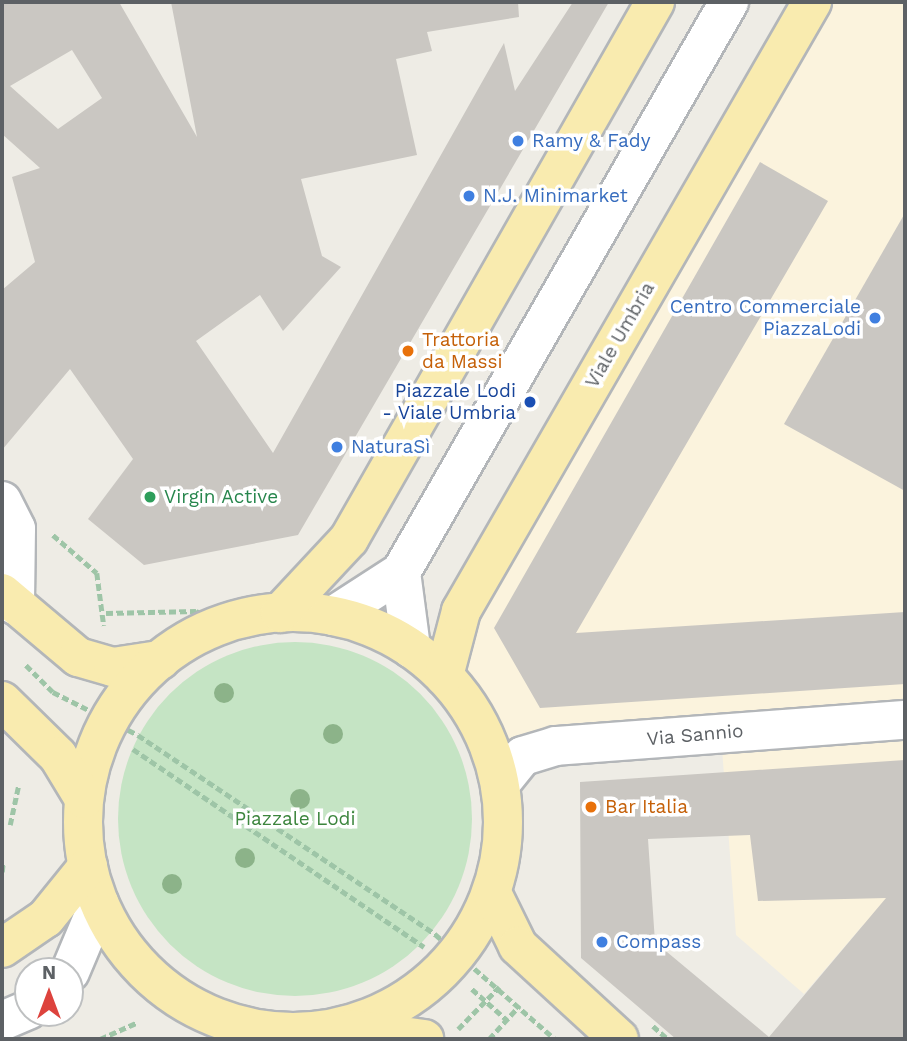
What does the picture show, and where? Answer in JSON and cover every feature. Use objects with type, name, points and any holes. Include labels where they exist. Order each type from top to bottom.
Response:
[{"type":"main road","points":[[280,613],[349,539],[655,2]]},
{"type":"main road","name":"Viale Umbria","points":[[444,676],[461,611],[812,2]]},
{"type":"main road","points":[[2,701],[58,756],[84,799],[88,866],[99,903],[133,958],[183,1001],[231,1023],[277,1036],[334,1028],[412,996],[441,950],[492,893],[503,845],[500,784],[479,723],[444,676],[411,648],[333,616],[280,613],[228,623],[160,660],[113,667],[88,662],[8,599]]},
{"type":"main road","points":[[84,799],[121,736],[160,660]]},
{"type":"main road","points":[[2,948],[46,918],[88,866]]},
{"type":"main road","points":[[492,893],[518,946],[619,1039]]},
{"type":"main road","points":[[334,1028],[423,1039]]},
{"type":"street","points":[[333,616],[401,572],[729,2]]},
{"type":"street","points":[[8,510],[8,599]]},
{"type":"street","points":[[401,572],[411,648]]},
{"type":"street","name":"Via Sannio","points":[[500,784],[523,756],[556,746],[905,720]]},
{"type":"street","points":[[76,957],[99,903]]},
{"type":"path","points":[[8,510],[46,530],[97,573],[106,613],[101,632]]},
{"type":"path","points":[[106,613],[196,611],[228,623]]},
{"type":"path","points":[[23,662],[65,700],[498,989],[555,1039]]},
{"type":"path","points":[[60,706],[73,691]]},
{"type":"path","points":[[121,736],[138,735],[441,950]]},
{"type":"path","points":[[10,825],[18,786]]},
{"type":"path","points":[[2,872],[3,863]]},
{"type":"path","points":[[423,1039],[460,1028],[487,1002],[515,968],[518,946]]},
{"type":"path","points":[[472,989],[507,1020]]},
{"type":"path","points":[[489,1039],[527,997]]},
{"type":"path","points":[[100,1039],[136,1023]]},
{"type":"shaded area","points":[[825,2],[905,2],[905,922],[863,925],[804,994],[736,935],[720,722],[564,733],[494,746],[480,715],[442,665]]},
{"type":"green space","name":"Piazzale Lodi","points":[[278,642],[312,642],[363,655],[394,671],[432,706],[443,720],[459,751],[469,784],[472,819],[469,854],[459,887],[443,918],[408,956],[379,975],[346,989],[312,996],[278,996],[227,983],[196,967],[158,932],[139,903],[125,870],[118,836],[118,802],[131,751],[147,720],[182,682],[211,663],[244,649]]},
{"type":"building","points":[[2,2],[119,2],[197,137],[171,2],[518,2],[519,17],[427,32],[432,51],[396,59],[417,155],[301,179],[322,256],[341,267],[283,331],[260,295],[196,341],[273,453],[504,43],[515,91],[573,2],[609,2],[298,535],[144,565],[88,519],[133,459],[70,369],[2,450],[2,290],[35,262],[12,177],[40,168],[2,134]],"holes":[[[72,50],[102,98],[58,129],[10,86]]]},
{"type":"building","points":[[760,162],[828,201],[576,633],[905,612],[905,684],[540,708],[494,628]]},
{"type":"building","name":"Centro Commerciale PiazzaLodi","points":[[905,213],[905,491],[784,424]]},
{"type":"building","points":[[905,760],[905,1039],[676,1039],[581,958],[580,782]],"holes":[[[750,835],[758,901],[886,898],[769,1037],[655,942],[648,839]]]},
{"type":"place","name":"Ramy & Fady","points":[[518,141]]},
{"type":"place","name":"N.J. Minimarket","points":[[469,196]]},
{"type":"place","name":"Centro Commerciale PiazzaLodi","points":[[875,318]]},
{"type":"place","name":"Trattoria da Massi","points":[[408,351]]},
{"type":"place","name":"Piazzale Lodi - Viale Umbria","points":[[530,402]]},
{"type":"place","name":"NaturaSì","points":[[337,447]]},
{"type":"place","name":"Virgin Active","points":[[150,497]]},
{"type":"place","name":"Bar Italia","points":[[591,807]]},
{"type":"place","name":"Compass","points":[[602,942]]}]
